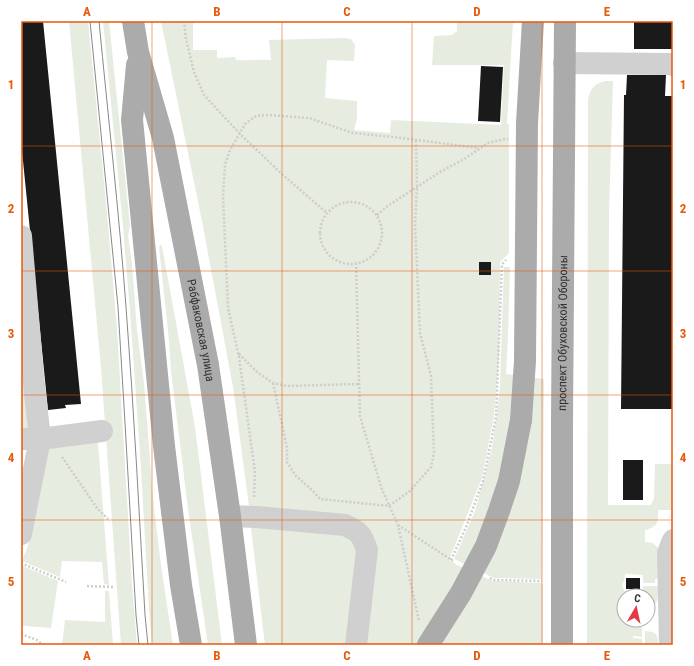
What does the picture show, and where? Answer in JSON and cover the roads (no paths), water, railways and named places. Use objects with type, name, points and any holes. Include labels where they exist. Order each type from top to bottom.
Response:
[{"type":"main road","name":"Рабфаковская улица","points":[[133,21],[138,52],[163,138],[208,365],[230,516],[246,645]]},
{"type":"main road","points":[[428,645],[461,593],[486,546],[509,481],[521,420],[525,361],[527,123],[533,21]]},
{"type":"main road","name":"проспект Обуховской Обороны","points":[[562,645],[565,21]]},
{"type":"main road","points":[[138,52],[132,120],[164,446],[181,585],[191,645]]},
{"type":"lane","points":[[564,63],[673,65]]},
{"type":"lane","points":[[21,237],[31,439],[21,534]]},
{"type":"lane","points":[[31,439],[102,431]]},
{"type":"lane","points":[[230,516],[345,525],[357,530],[364,541],[367,550],[356,645]]},
{"type":"lane","points":[[670,645],[668,553],[673,540]]},
{"type":"tram line","points":[[90,21],[118,307],[139,645]]},
{"type":"tram line","points":[[99,21],[117,200],[129,346],[148,645]]}]
